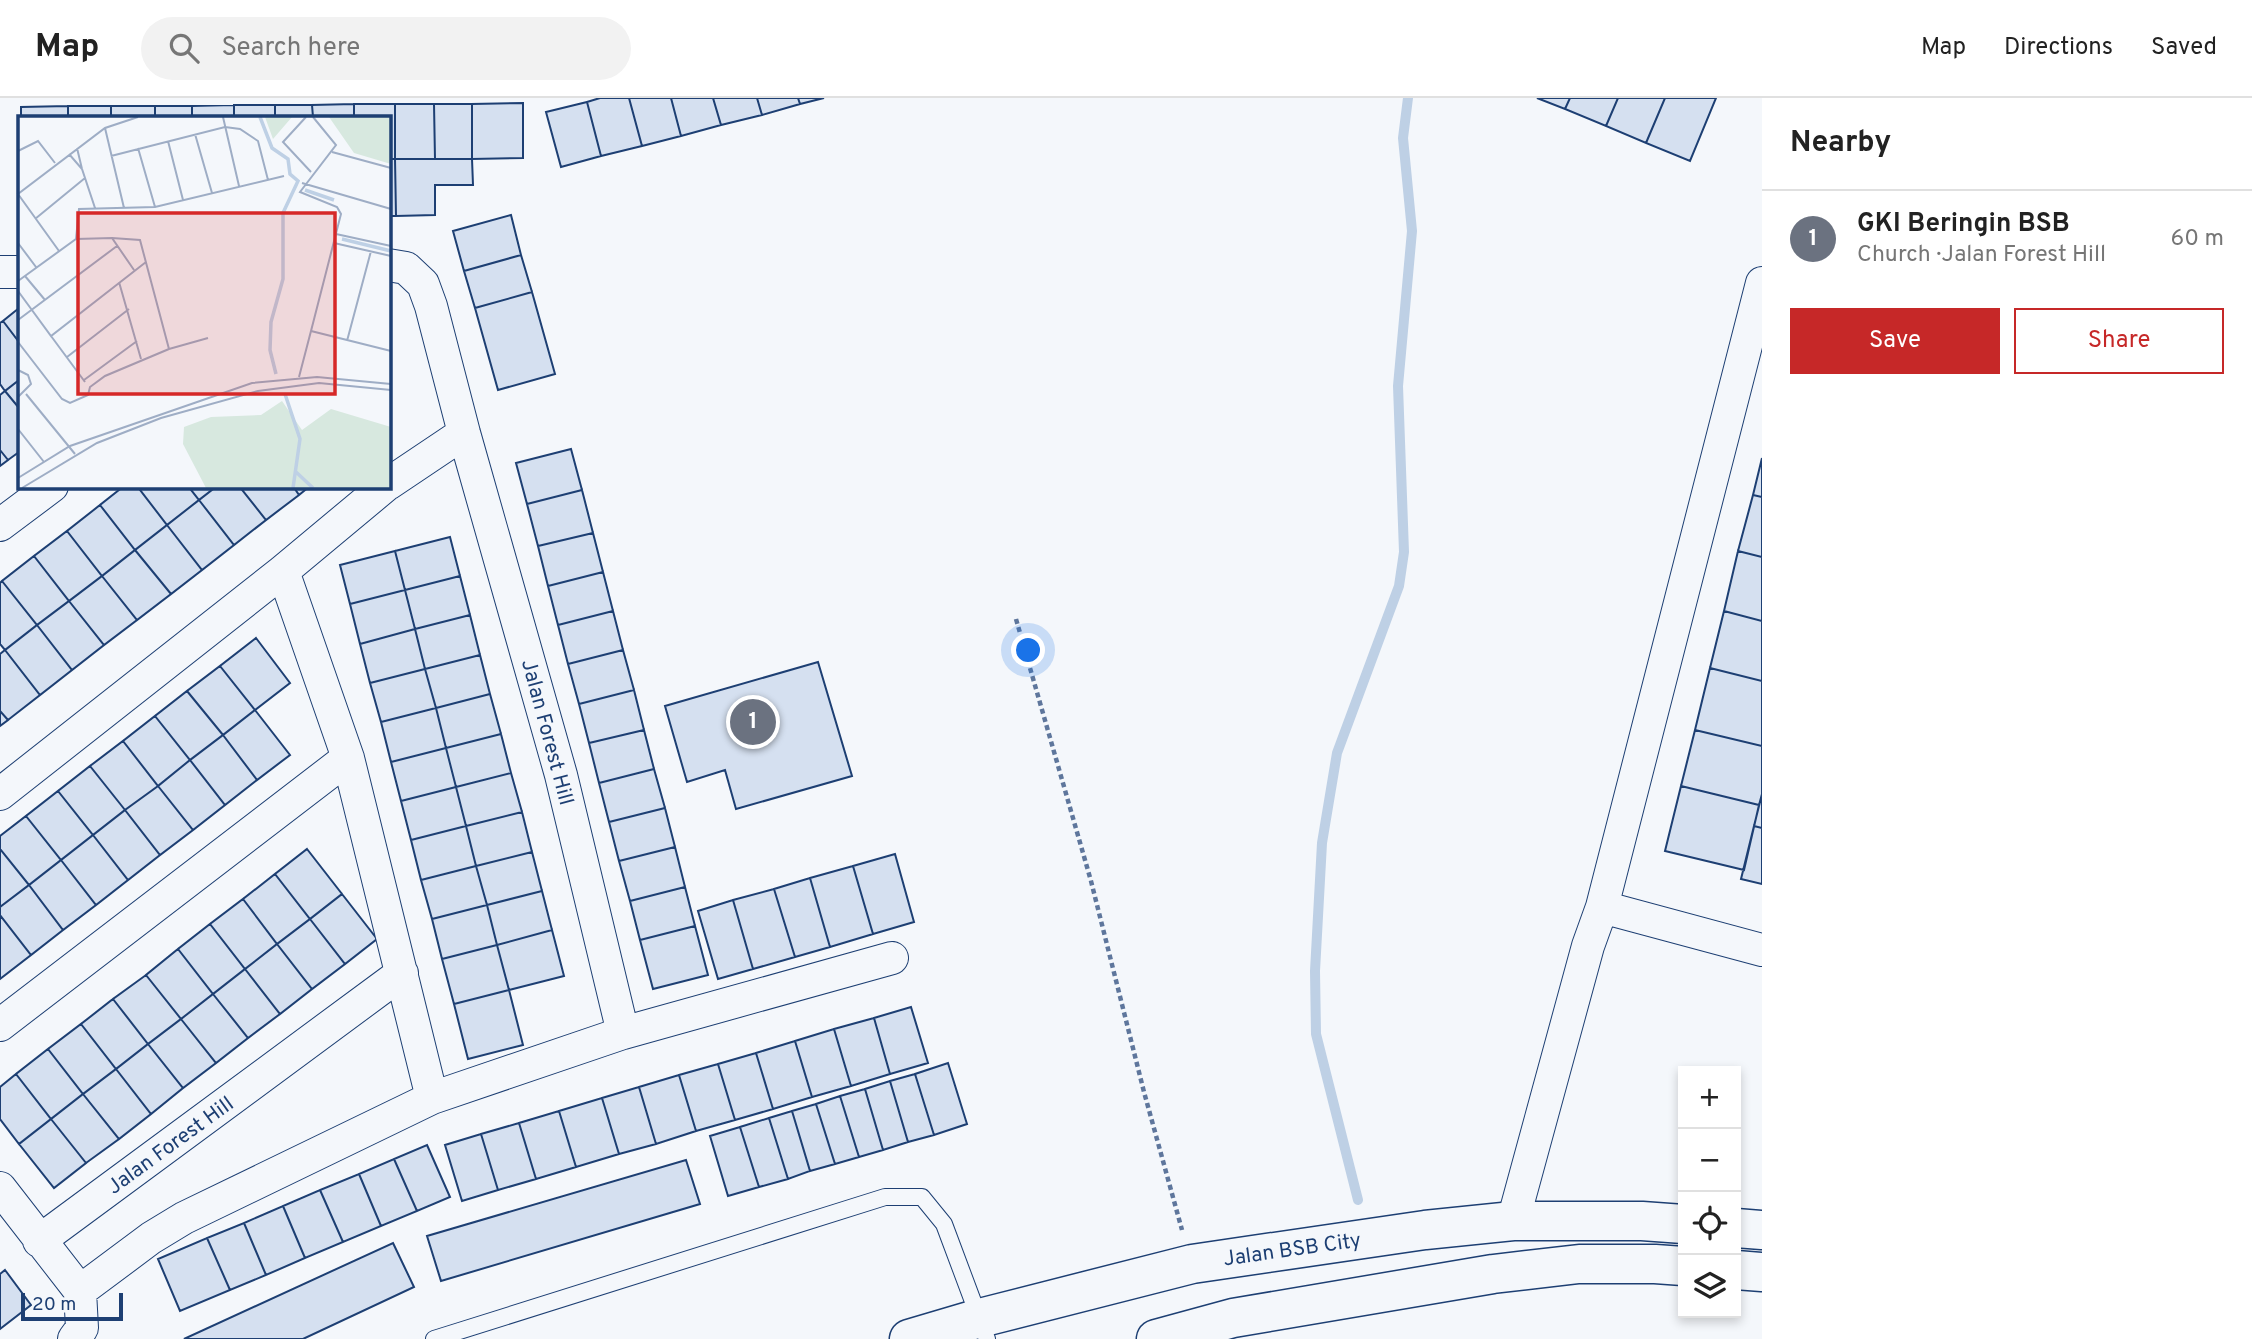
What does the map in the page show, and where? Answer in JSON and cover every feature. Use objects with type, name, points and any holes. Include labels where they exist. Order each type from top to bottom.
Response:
[{"type":"street","name":"Jalan Forest Hill","points":[[390,265],[406,268],[423,284],[431,306],[464,433],[561,775],[623,1033]]},
{"type":"street","points":[[0,272],[18,272]]},
{"type":"street","points":[[1513,1221],[1588,946],[1602,907],[1761,296]]},
{"type":"street","points":[[390,483],[464,433]]},
{"type":"street","points":[[0,525],[49,488]]},
{"type":"street","points":[[0,794],[383,488]]},
{"type":"street","points":[[283,570],[348,758],[432,1098]]},
{"type":"street","points":[[0,1025],[348,758]]},
{"type":"street","points":[[1602,907],[1762,950]]},
{"type":"street","points":[[79,1291],[151,1238],[184,1218],[432,1098],[623,1033],[892,958]]},
{"type":"street","name":"Jalan Forest Hill","points":[[39,1241],[402,973]]},
{"type":"street","points":[[0,1188],[79,1291],[82,1328],[74,1339]]},
{"type":"street","name":"Jalan BSB City","points":[[909,1339],[984,1328],[1192,1264],[1425,1230],[1513,1221],[1678,1224]]},
{"type":"street","points":[[1741,1228],[1762,1230]]},
{"type":"street","points":[[1156,1339],[1233,1318],[1493,1274],[1578,1264],[1678,1266]]},
{"type":"street","points":[[1741,1270],[1762,1272]]},
{"type":"lane","points":[[434,1339],[885,1197],[922,1197],[944,1224],[984,1328]]},
{"type":"path","points":[[1016,619],[1091,881],[1144,1092],[1192,1264]]},
{"type":"building","points":[[600,98],[629,98],[642,146],[601,156],[587,102]]},
{"type":"building","points":[[629,98],[671,98],[681,136],[642,146]]},
{"type":"building","points":[[671,98],[713,98],[721,125],[681,136]]},
{"type":"building","points":[[713,98],[757,98],[762,115],[721,125]]},
{"type":"building","points":[[757,98],[798,98],[800,104],[762,115]]},
{"type":"building","points":[[798,98],[824,98],[800,104]]},
{"type":"building","points":[[1537,98],[1570,98],[1565,109]]},
{"type":"building","points":[[1570,98],[1618,98],[1606,126],[1565,109]]},
{"type":"building","points":[[1618,98],[1665,98],[1646,143],[1606,126]]},
{"type":"building","points":[[1665,98],[1716,98],[1690,161],[1646,143]]},
{"type":"building","points":[[587,102],[601,156],[561,167],[546,112]]},
{"type":"building","points":[[523,103],[523,158],[472,159],[472,104]]},
{"type":"building","points":[[354,104],[395,104],[395,159],[390,159],[390,116],[354,116]]},
{"type":"building","points":[[354,104],[354,116],[313,116],[312,105]]},
{"type":"building","points":[[395,104],[434,104],[435,159],[395,159]]},
{"type":"building","points":[[434,104],[472,104],[472,159],[435,159]]},
{"type":"building","points":[[234,105],[275,105],[275,116],[234,116]]},
{"type":"building","points":[[234,105],[234,116],[192,116],[192,106]]},
{"type":"building","points":[[275,105],[312,105],[313,116],[275,116]]},
{"type":"building","points":[[68,106],[111,106],[111,116],[68,116]]},
{"type":"building","points":[[68,106],[68,116],[21,116],[21,107]]},
{"type":"building","points":[[111,106],[155,106],[155,116],[111,116]]},
{"type":"building","points":[[155,106],[192,106],[192,116],[155,116]]},
{"type":"building","points":[[390,159],[395,159],[396,216],[390,216]]},
{"type":"building","points":[[395,159],[472,159],[473,185],[435,185],[435,215],[396,216]]},
{"type":"building","points":[[511,215],[521,255],[464,271],[453,231]]},
{"type":"building","points":[[521,255],[532,292],[475,308],[464,271]]},
{"type":"building","points":[[532,292],[555,374],[498,390],[475,308]]},
{"type":"building","points":[[18,309],[18,341],[3,321]]},
{"type":"building","points":[[3,321],[18,341],[18,381],[5,391],[0,384],[0,323]]},
{"type":"building","points":[[18,381],[18,407],[5,391]]},
{"type":"building","points":[[5,391],[18,407],[18,453],[8,460],[0,450],[0,395]]},
{"type":"building","points":[[571,449],[582,490],[527,504],[516,463]]},
{"type":"building","points":[[0,450],[8,460],[0,466]]},
{"type":"building","points":[[1762,458],[1762,497],[1753,495]]},
{"type":"building","points":[[121,488],[139,488],[167,525],[135,550],[100,505]]},
{"type":"building","points":[[139,488],[190,488],[199,500],[167,525]]},
{"type":"building","points":[[190,488],[214,488],[199,500]]},
{"type":"building","points":[[214,488],[241,488],[266,520],[234,545],[199,500]]},
{"type":"building","points":[[241,488],[294,488],[299,495],[266,520]]},
{"type":"building","points":[[294,488],[308,488],[299,495]]},
{"type":"building","points":[[582,490],[593,533],[538,546],[527,504]]},
{"type":"building","points":[[1753,495],[1762,497],[1762,557],[1738,551]]},
{"type":"building","points":[[199,500],[234,545],[202,570],[167,525]]},
{"type":"building","points":[[100,505],[135,550],[102,576],[67,531]]},
{"type":"building","points":[[167,525],[202,570],[171,594],[135,550]]},
{"type":"building","points":[[67,531],[102,576],[69,601],[34,556]]},
{"type":"building","points":[[593,533],[603,572],[548,586],[538,546]]},
{"type":"building","points":[[450,537],[460,576],[405,590],[395,551]]},
{"type":"building","points":[[135,550],[171,594],[137,620],[102,576]]},
{"type":"building","points":[[395,551],[405,590],[350,604],[340,565]]},
{"type":"building","points":[[1738,551],[1762,557],[1762,621],[1724,611]]},
{"type":"building","points":[[34,556],[69,601],[37,625],[2,581]]},
{"type":"building","points":[[603,572],[613,611],[558,625],[548,586]]},
{"type":"building","points":[[102,576],[137,620],[104,645],[69,601]]},
{"type":"building","points":[[460,576],[470,615],[415,629],[405,590]]},
{"type":"building","points":[[2,581],[37,625],[5,650],[0,644]]},
{"type":"building","points":[[405,590],[415,629],[360,644],[350,604]]},
{"type":"building","points":[[69,601],[104,645],[72,670],[37,625]]},
{"type":"building","points":[[613,611],[623,650],[568,664],[558,625]]},
{"type":"building","points":[[1724,611],[1762,621],[1762,681],[1710,668]]},
{"type":"building","points":[[470,615],[480,655],[425,669],[415,629]]},
{"type":"building","points":[[37,625],[72,670],[40,695],[5,650]]},
{"type":"building","points":[[415,629],[425,669],[370,683],[360,644]]},
{"type":"building","points":[[256,638],[290,683],[255,710],[220,666]]},
{"type":"building","points":[[5,650],[40,695],[8,720],[0,711],[0,654]]},
{"type":"building","points":[[623,650],[634,690],[579,704],[568,664]]},
{"type":"building","points":[[480,655],[490,694],[436,708],[425,669]]},
{"type":"building","points":[[818,662],[852,776],[736,809],[725,770],[687,782],[665,706]]},
{"type":"building","points":[[220,666],[255,710],[223,735],[187,691]]},
{"type":"building","points":[[1710,668],[1762,681],[1762,746],[1695,730]]},
{"type":"building","points":[[425,669],[436,708],[381,722],[370,683]]},
{"type":"building","points":[[634,690],[644,730],[589,743],[579,704]]},
{"type":"building","points":[[187,691],[223,735],[190,760],[155,716]]},
{"type":"building","points":[[490,694],[501,734],[446,748],[436,708]]},
{"type":"building","points":[[436,708],[446,748],[391,762],[381,722]]},
{"type":"building","points":[[255,710],[290,755],[257,780],[223,735]]},
{"type":"building","points":[[0,711],[8,720],[0,726]]},
{"type":"building","points":[[155,716],[190,760],[158,786],[123,741]]},
{"type":"building","points":[[644,730],[654,769],[599,783],[589,743]]},
{"type":"building","points":[[1695,730],[1762,746],[1762,794],[1759,805],[1681,786]]},
{"type":"building","points":[[501,734],[511,773],[456,787],[446,748]]},
{"type":"building","points":[[223,735],[257,780],[225,805],[190,760]]},
{"type":"building","points":[[123,741],[158,786],[125,810],[90,766]]},
{"type":"building","points":[[446,748],[456,787],[401,801],[391,762]]},
{"type":"building","points":[[190,760],[225,805],[193,830],[158,786]]},
{"type":"building","points":[[90,766],[125,810],[93,835],[58,791]]},
{"type":"building","points":[[654,769],[665,808],[609,822],[599,783]]},
{"type":"building","points":[[511,773],[522,812],[466,826],[456,787]]},
{"type":"building","points":[[158,786],[193,830],[160,855],[125,810]]},
{"type":"building","points":[[1681,786],[1759,805],[1744,870],[1665,851]]},
{"type":"building","points":[[456,787],[466,826],[411,840],[401,801]]},
{"type":"building","points":[[58,791],[93,835],[61,860],[26,816]]},
{"type":"building","points":[[1762,794],[1762,828],[1754,826]]},
{"type":"building","points":[[665,808],[675,847],[619,861],[609,822]]},
{"type":"building","points":[[125,810],[160,855],[128,880],[93,835]]},
{"type":"building","points":[[522,812],[532,852],[476,866],[466,826]]},
{"type":"building","points":[[26,816],[61,860],[29,885],[0,849],[0,836]]},
{"type":"building","points":[[466,826],[476,866],[421,880],[411,840]]},
{"type":"building","points":[[1754,826],[1762,828],[1762,884],[1741,879]]},
{"type":"building","points":[[93,835],[128,880],[96,905],[61,860]]},
{"type":"building","points":[[675,847],[685,887],[630,901],[619,861]]},
{"type":"building","points":[[0,849],[29,885],[0,907]]},
{"type":"building","points":[[307,849],[342,894],[310,919],[275,874]]},
{"type":"building","points":[[532,852],[542,891],[487,905],[476,866]]},
{"type":"building","points":[[895,854],[914,922],[873,934],[853,866]]},
{"type":"building","points":[[61,860],[96,905],[63,930],[29,885]]},
{"type":"building","points":[[476,866],[487,905],[432,919],[421,880]]},
{"type":"building","points":[[853,866],[873,934],[830,947],[810,878]]},
{"type":"building","points":[[275,874],[310,919],[277,944],[243,899]]},
{"type":"building","points":[[810,878],[830,947],[795,957],[774,889]]},
{"type":"building","points":[[29,885],[63,930],[31,955],[0,915],[0,907]]},
{"type":"building","points":[[685,887],[695,926],[640,940],[630,901]]},
{"type":"building","points":[[774,889],[795,957],[753,969],[733,900]]},
{"type":"building","points":[[542,891],[552,930],[497,945],[487,905]]},
{"type":"building","points":[[342,894],[377,939],[345,964],[310,919]]},
{"type":"building","points":[[243,899],[277,944],[245,969],[210,924]]},
{"type":"building","points":[[733,900],[753,969],[718,979],[698,911]]},
{"type":"building","points":[[487,905],[497,945],[442,959],[432,919]]},
{"type":"building","points":[[0,915],[31,955],[0,979]]},
{"type":"building","points":[[310,919],[345,964],[312,989],[277,944]]},
{"type":"building","points":[[210,924],[245,969],[213,994],[178,949]]},
{"type":"building","points":[[695,926],[708,975],[653,989],[640,940]]},
{"type":"building","points":[[552,930],[564,976],[509,990],[497,945]]},
{"type":"building","points":[[277,944],[312,989],[280,1014],[245,969]]},
{"type":"building","points":[[497,945],[509,990],[454,1004],[442,959]]},
{"type":"building","points":[[178,949],[213,994],[181,1019],[146,975]]},
{"type":"building","points":[[245,969],[280,1014],[248,1038],[213,994]]},
{"type":"building","points":[[146,975],[181,1019],[148,1044],[113,999]]},
{"type":"building","points":[[509,990],[523,1045],[468,1059],[454,1004]]},
{"type":"building","points":[[213,994],[248,1038],[216,1063],[181,1019]]},
{"type":"building","points":[[113,999],[148,1044],[116,1069],[81,1024]]},
{"type":"building","points":[[911,1007],[928,1063],[890,1074],[874,1018]]},
{"type":"building","points":[[874,1018],[890,1074],[851,1086],[834,1029]]},
{"type":"building","points":[[181,1019],[216,1063],[183,1088],[148,1044]]},
{"type":"building","points":[[81,1024],[116,1069],[83,1094],[48,1049]]},
{"type":"building","points":[[834,1029],[851,1086],[812,1097],[795,1041]]},
{"type":"building","points":[[795,1041],[812,1097],[773,1109],[756,1053]]},
{"type":"building","points":[[148,1044],[183,1088],[151,1114],[116,1069]]},
{"type":"building","points":[[48,1049],[83,1094],[51,1119],[16,1074]]},
{"type":"building","points":[[756,1053],[773,1109],[735,1120],[718,1064]]},
{"type":"building","points":[[948,1063],[967,1124],[934,1135],[915,1074]]},
{"type":"building","points":[[718,1064],[735,1120],[696,1131],[679,1075]]},
{"type":"building","points":[[116,1069],[151,1114],[119,1139],[83,1094]]},
{"type":"building","points":[[16,1074],[51,1119],[19,1144],[0,1119],[0,1087]]},
{"type":"building","points":[[915,1074],[934,1135],[908,1142],[890,1081]]},
{"type":"building","points":[[679,1075],[696,1131],[656,1144],[639,1087]]},
{"type":"building","points":[[890,1081],[908,1142],[883,1150],[865,1089]]},
{"type":"building","points":[[639,1087],[656,1144],[619,1154],[602,1098]]},
{"type":"building","points":[[865,1089],[883,1150],[859,1157],[840,1096]]},
{"type":"building","points":[[83,1094],[119,1139],[86,1163],[51,1119]]},
{"type":"building","points":[[840,1096],[859,1157],[835,1164],[816,1104]]},
{"type":"building","points":[[602,1098],[619,1154],[576,1167],[559,1111]]},
{"type":"building","points":[[816,1104],[835,1164],[810,1171],[792,1111]]},
{"type":"building","points":[[559,1111],[576,1167],[536,1179],[519,1123]]},
{"type":"building","points":[[792,1111],[810,1171],[788,1179],[769,1118]]},
{"type":"building","points":[[769,1118],[788,1179],[759,1187],[740,1127]]},
{"type":"building","points":[[51,1119],[86,1163],[54,1188],[19,1144]]},
{"type":"building","points":[[519,1123],[536,1179],[498,1190],[481,1134]]},
{"type":"building","points":[[740,1127],[759,1187],[728,1196],[710,1136]]},
{"type":"building","points":[[481,1134],[498,1190],[462,1201],[445,1145]]},
{"type":"building","points":[[427,1145],[450,1197],[417,1211],[394,1159]]},
{"type":"building","points":[[394,1159],[417,1211],[381,1226],[359,1174]]},
{"type":"building","points":[[686,1160],[700,1204],[441,1281],[427,1236]]},
{"type":"building","points":[[359,1174],[381,1226],[343,1242],[320,1190]]},
{"type":"building","points":[[320,1190],[343,1242],[305,1258],[283,1206]]},
{"type":"building","points":[[283,1206],[305,1258],[266,1275],[244,1223]]},
{"type":"building","points":[[244,1223],[266,1275],[230,1290],[207,1238]]},
{"type":"building","points":[[207,1238],[230,1290],[180,1311],[158,1259]]},
{"type":"building","points":[[393,1243],[414,1287],[303,1339],[184,1339]]},
{"type":"building","points":[[5,1270],[31,1305],[0,1329],[0,1274]]},
{"type":"waterway","points":[[1358,1200],[1316,1034],[1315,971],[1322,843],[1337,753],[1399,586],[1404,552],[1398,386],[1412,231],[1403,138],[1408,98]]},
{"type":"place","name":"GKI Beringin BSB","points":[[753,722]]}]
